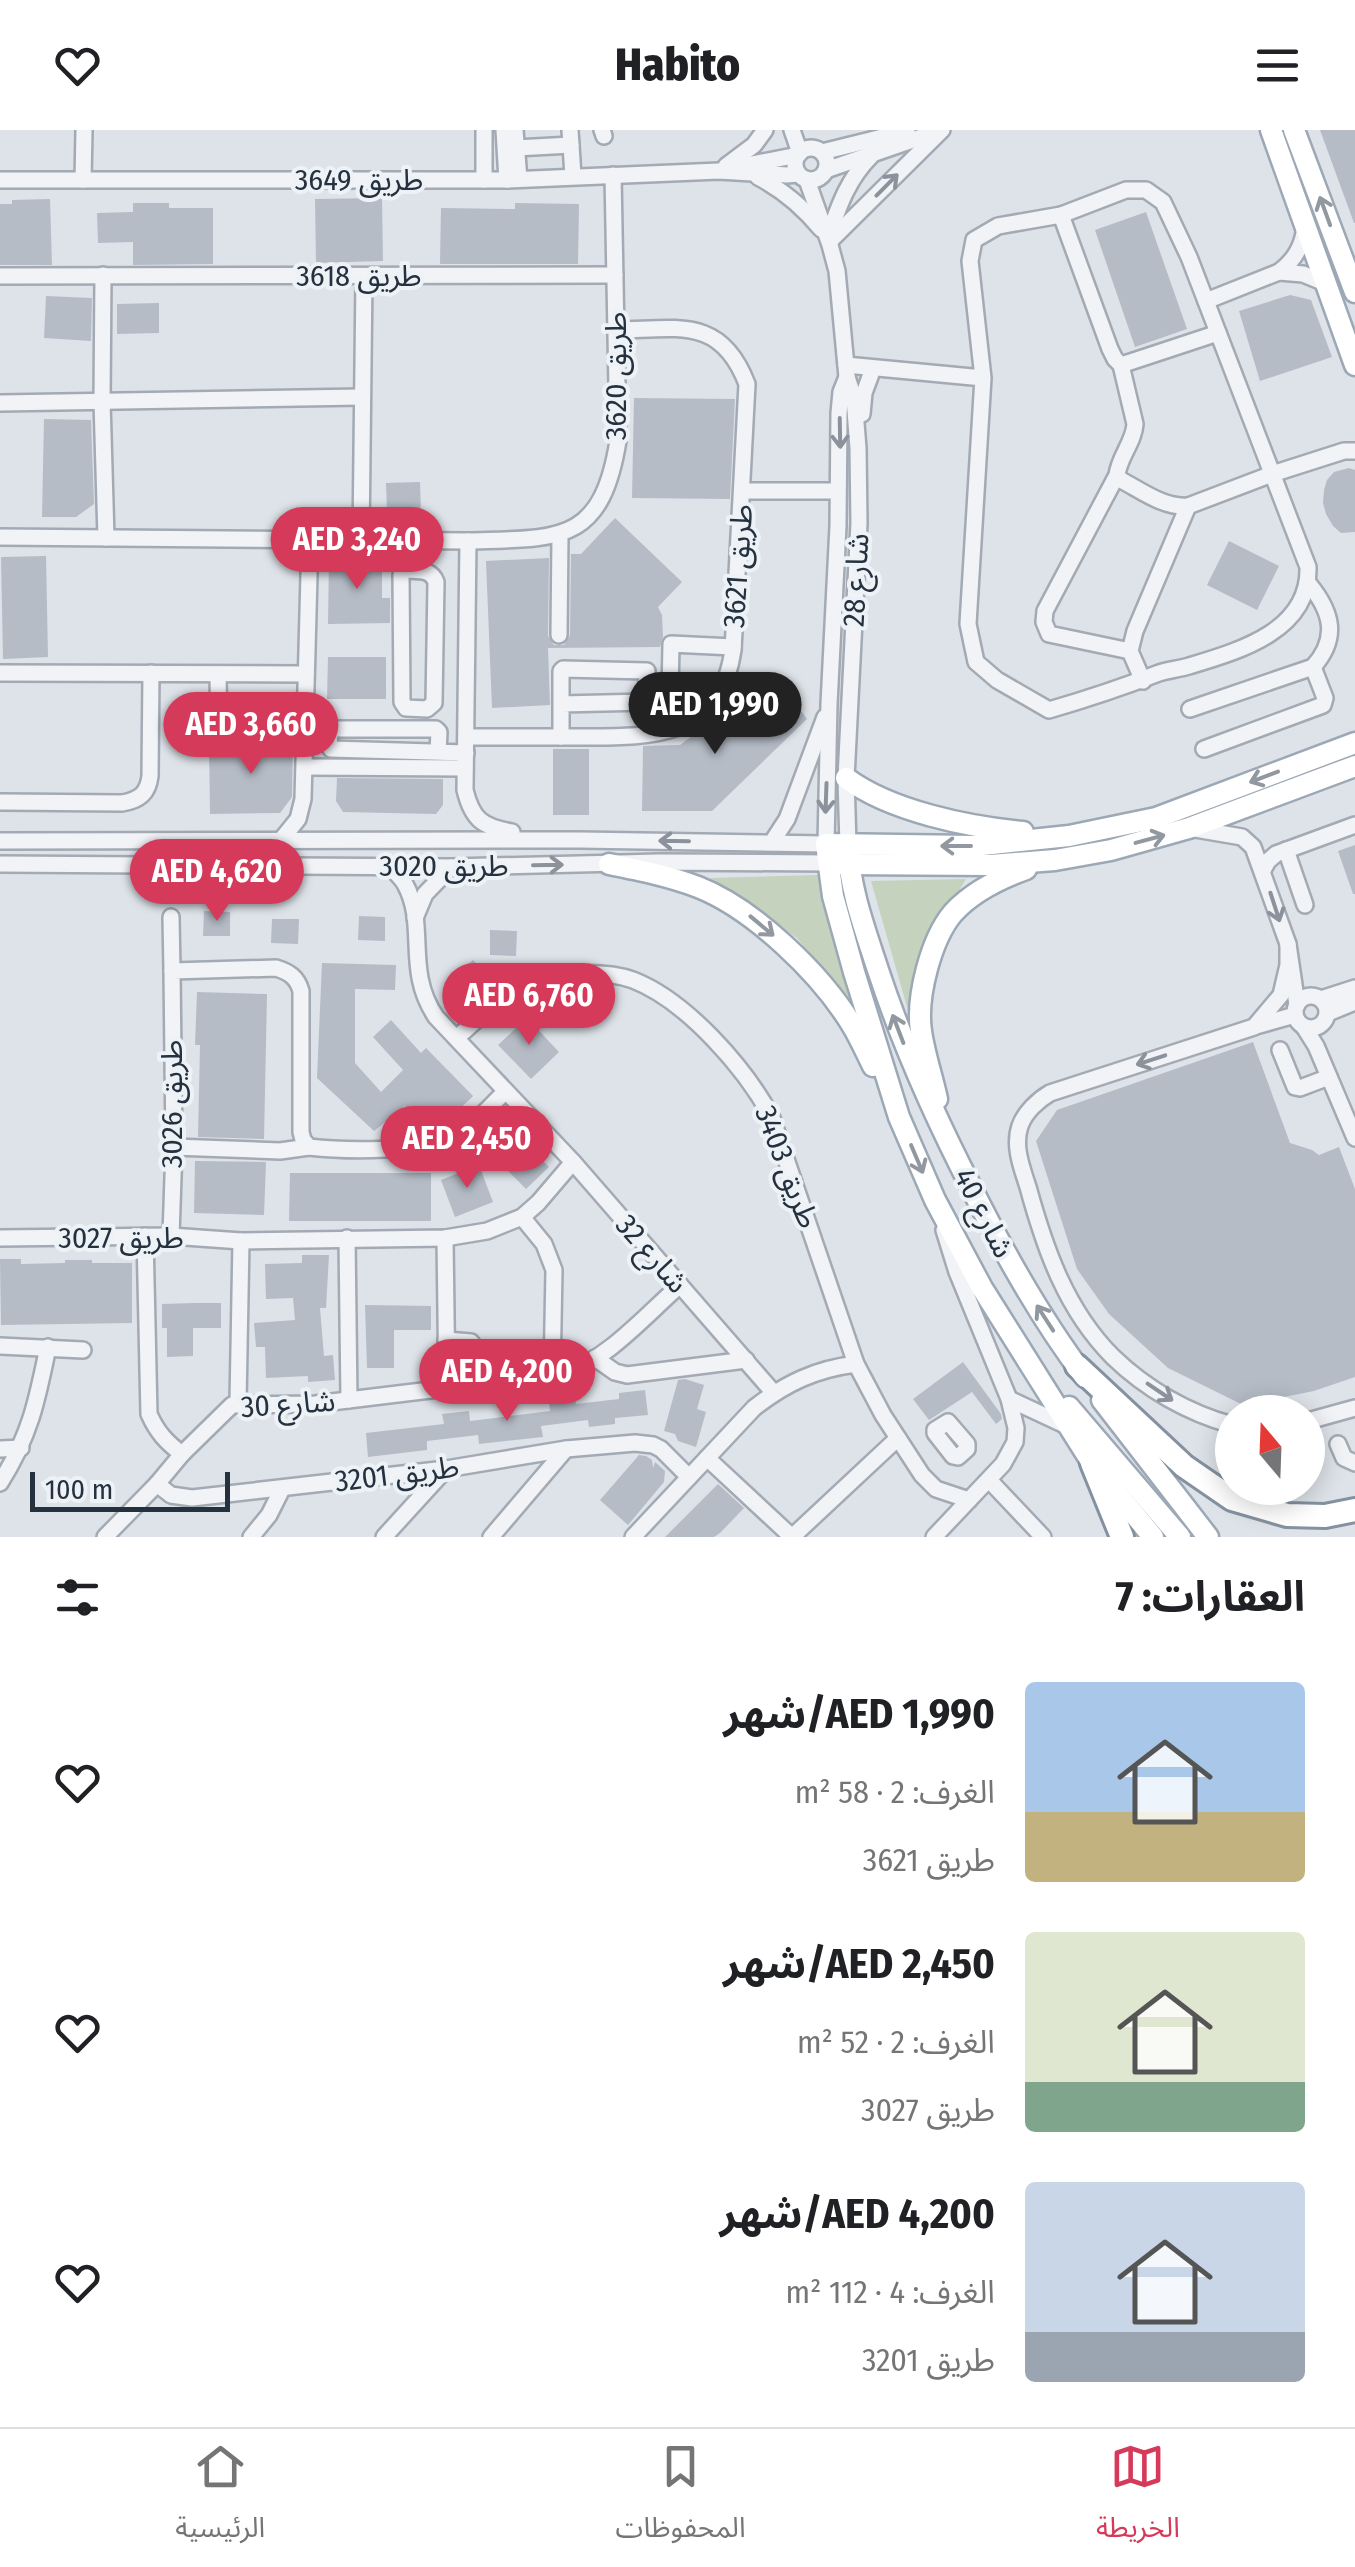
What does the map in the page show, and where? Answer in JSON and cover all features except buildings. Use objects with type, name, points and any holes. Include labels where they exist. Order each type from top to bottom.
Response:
[{"type":"highway","points":[[1077,1366],[1184,1466],[1232,1499],[1287,1515],[1325,1516],[1355,1510]]},
{"type":"highway","points":[[1092,1463],[1122,1537]]},
{"type":"main road","points":[[1271,130],[1355,366]]},
{"type":"main road","points":[[1294,130],[1355,292]]},
{"type":"main road","points":[[837,854],[1069,836],[1156,818],[1355,743]]},
{"type":"main road","points":[[837,854],[991,865],[1055,860],[1111,850],[1189,828],[1355,766]]},
{"type":"main road","points":[[846,778],[863,791],[925,814],[1002,830],[1069,836]]},
{"type":"main road","name":"شارع 40","points":[[837,854],[832,896],[900,1117],[935,1200],[982,1288],[1092,1463],[1153,1537]]},
{"type":"main road","name":"شارع 40","points":[[837,854],[917,1077],[1008,1261],[1077,1366],[1208,1537]]},
{"type":"main road","points":[[947,1140],[920,1029],[920,1004],[930,954],[953,913],[988,886],[1055,860]]},
{"type":"main road","points":[[609,864],[662,874],[701,888],[742,910],[775,938],[803,964],[852,1023],[900,1117]]},
{"type":"main road","points":[[1040,1377],[1180,1537]]},
{"type":"street","points":[[83,180],[84,130]]},
{"type":"street","points":[[484,130],[484,180]]},
{"type":"street","points":[[504,130],[513,179]]},
{"type":"street","points":[[513,179],[515,130]]},
{"type":"street","points":[[718,171],[754,145],[764,130]]},
{"type":"street","points":[[792,130],[808,152],[827,160],[813,175]]},
{"type":"street","points":[[804,130],[808,152],[795,168],[813,175],[942,130]]},
{"type":"street","points":[[830,238],[942,130]]},
{"type":"street","name":"طريق 3649","points":[[718,171],[902,131]]},
{"type":"street","points":[[516,148],[570,137],[573,176]]},
{"type":"street","points":[[830,238],[845,191],[875,152]]},
{"type":"street","name":"طريق 3649","points":[[0,180],[484,180],[718,171],[813,175]]},
{"type":"street","points":[[750,173],[776,186],[830,238]]},
{"type":"street","name":"طريق 3620","points":[[560,535],[588,519],[603,498],[618,440],[612,174]]},
{"type":"street","name":"شارع 28","points":[[813,175],[841,299],[858,448],[846,778],[837,854]]},
{"type":"street","points":[[1126,190],[1146,190],[1163,202],[1206,301],[1308,567],[1309,584],[1283,626],[1256,643],[1049,710],[997,680],[976,662],[968,624],[983,378],[970,261],[974,240],[998,226],[1061,215],[1126,190]]},
{"type":"street","points":[[1061,215],[1110,348],[1121,365],[1133,416],[1134,432],[1118,468],[1120,480],[1166,504],[1188,506],[1351,447]]},
{"type":"street","points":[[1206,301],[1278,272],[1298,252],[1305,226]]},
{"type":"street","points":[[1278,272],[1303,274],[1325,283]]},
{"type":"street","name":"طريق 3618","points":[[0,276],[614,275]]},
{"type":"street","points":[[103,276],[106,538]]},
{"type":"street","points":[[361,539],[364,277]]},
{"type":"street","name":"طريق 3621","points":[[466,753],[561,737],[658,734],[680,728],[700,716],[726,684],[734,647],[747,384],[732,353],[707,333],[689,329],[618,330]]},
{"type":"street","points":[[1121,365],[1218,333]]},
{"type":"street","points":[[847,371],[901,369],[983,378]]},
{"type":"street","points":[[847,371],[872,374],[901,369]]},
{"type":"street","name":"شارع 28","points":[[837,854],[829,704],[840,402],[847,371]]},
{"type":"street","points":[[858,448],[864,393],[872,374]]},
{"type":"street","points":[[0,403],[362,398]]},
{"type":"street","points":[[1118,475],[1045,611],[1044,622],[1049,634],[1130,651]]},
{"type":"street","points":[[743,491],[836,491],[858,523]]},
{"type":"street","points":[[793,492],[823,505],[838,526]]},
{"type":"street","points":[[1143,681],[1130,651],[1135,631],[1188,506]]},
{"type":"street","points":[[0,537],[468,540],[560,535],[559,635]]},
{"type":"street","points":[[281,840],[298,819],[303,800],[310,538]]},
{"type":"street","points":[[468,540],[465,790],[469,807],[493,829],[580,840]]},
{"type":"street","points":[[434,703],[436,582],[429,571],[404,570],[402,702],[406,708],[426,709],[434,703],[468,704]]},
{"type":"street","points":[[1190,709],[1313,667],[1322,657],[1330,628],[1328,611],[1309,584]]},
{"type":"street","points":[[670,695],[671,644],[734,647]]},
{"type":"street","points":[[1204,749],[1324,704],[1313,667]]},
{"type":"street","points":[[561,704],[644,702],[648,700],[647,671],[563,668],[561,704],[561,737]]},
{"type":"street","points":[[0,673],[306,674]]},
{"type":"street","points":[[0,802],[122,802],[143,796],[150,776],[151,674]]},
{"type":"street","points":[[218,674],[219,736]]},
{"type":"street","points":[[772,842],[787,819],[829,704]]},
{"type":"street","points":[[438,752],[436,729],[330,731],[331,749],[466,753]]},
{"type":"street","points":[[304,767],[466,753]]},
{"type":"street","points":[[1263,870],[1271,858],[1286,850],[1355,825]]},
{"type":"street","points":[[1189,828],[1242,837],[1254,847],[1288,944],[1299,1015],[1353,1130]]},
{"type":"street","name":"طريق 3020","points":[[0,841],[772,842],[837,854]]},
{"type":"street","points":[[1286,850],[1305,904]]},
{"type":"street","name":"طريق 3020","points":[[0,864],[451,867],[738,861],[837,854]]},
{"type":"street","points":[[389,866],[405,884],[415,918]]},
{"type":"street","points":[[415,918],[426,894],[451,867]]},
{"type":"street","name":"طريق 3026","points":[[171,1236],[172,917]]},
{"type":"street","name":"شارع 32","points":[[415,918],[418,970],[428,1004],[573,1162],[773,1392]]},
{"type":"street","points":[[1196,1054],[1253,1032],[1283,991],[1288,944]]},
{"type":"street","points":[[172,971],[276,968],[294,977],[301,991],[301,1132],[309,1147]]},
{"type":"street","name":"طريق 3403","points":[[456,1038],[523,983],[553,974],[631,979],[679,1007],[740,1068],[772,1118],[856,1364]]},
{"type":"street","points":[[1324,1006],[1355,988]]},
{"type":"street","points":[[1215,1420],[1163,1396],[1114,1358],[1085,1325],[1055,1272],[1017,1148],[1020,1126],[1040,1099],[1050,1093],[1299,1015],[1308,996],[1324,1006],[1355,1002]]},
{"type":"street","points":[[1299,1015],[1315,1028],[1324,1023],[1324,1006]]},
{"type":"street","points":[[1280,1050],[1296,1088],[1329,1077]]},
{"type":"street","points":[[174,1147],[280,1151],[309,1147],[397,1148],[446,1140],[462,1132],[505,1092]]},
{"type":"street","name":"طريق 3027","points":[[0,1238],[445,1238],[488,1231],[522,1217],[573,1162]]},
{"type":"street","points":[[934,1537],[990,1481],[1015,1442],[1014,1412],[957,1272],[935,1200]]},
{"type":"street","points":[[522,1217],[544,1244],[554,1270],[552,1376]]},
{"type":"street","points":[[145,1236],[149,1414],[156,1430],[182,1454]]},
{"type":"street","points":[[347,1238],[349,1400]]},
{"type":"street","points":[[445,1238],[447,1390]]},
{"type":"street","points":[[238,1403],[241,1241]]},
{"type":"street","name":"شارع 30","points":[[105,1537],[232,1404],[286,1406],[349,1400],[576,1370],[607,1350],[680,1285]]},
{"type":"street","points":[[446,1340],[473,1345],[468,1387]]},
{"type":"street","points":[[0,1346],[83,1350]]},
{"type":"street","points":[[0,1484],[21,1448],[36,1404],[48,1347]]},
{"type":"street","points":[[595,1358],[627,1375],[746,1360]]},
{"type":"street","points":[[634,1537],[773,1392],[829,1367],[856,1364],[929,1483],[969,1500]]},
{"type":"street","points":[[1009,1399],[1070,1428]]},
{"type":"street","points":[[1325,1416],[1355,1408]]},
{"type":"street","points":[[707,1458],[792,1537],[898,1438]]},
{"type":"street","points":[[912,1460],[938,1438]]},
{"type":"street","name":"طريق 3201","points":[[157,1484],[171,1495],[185,1498],[644,1443],[661,1450],[689,1477]]},
{"type":"street","points":[[1338,1444],[1344,1458],[1355,1463]]},
{"type":"street","points":[[0,1449],[21,1448]]},
{"type":"street","points":[[491,1537],[566,1450]]},
{"type":"street","points":[[384,1537],[446,1469]]},
{"type":"street","points":[[990,1481],[1043,1537]]},
{"type":"street","points":[[251,1537],[282,1489]]},
{"type":"green space","points":[[820,875],[835,946],[862,1014],[797,938],[710,878]]},
{"type":"green space","points":[[966,879],[924,949],[909,1014],[871,881]]}]
